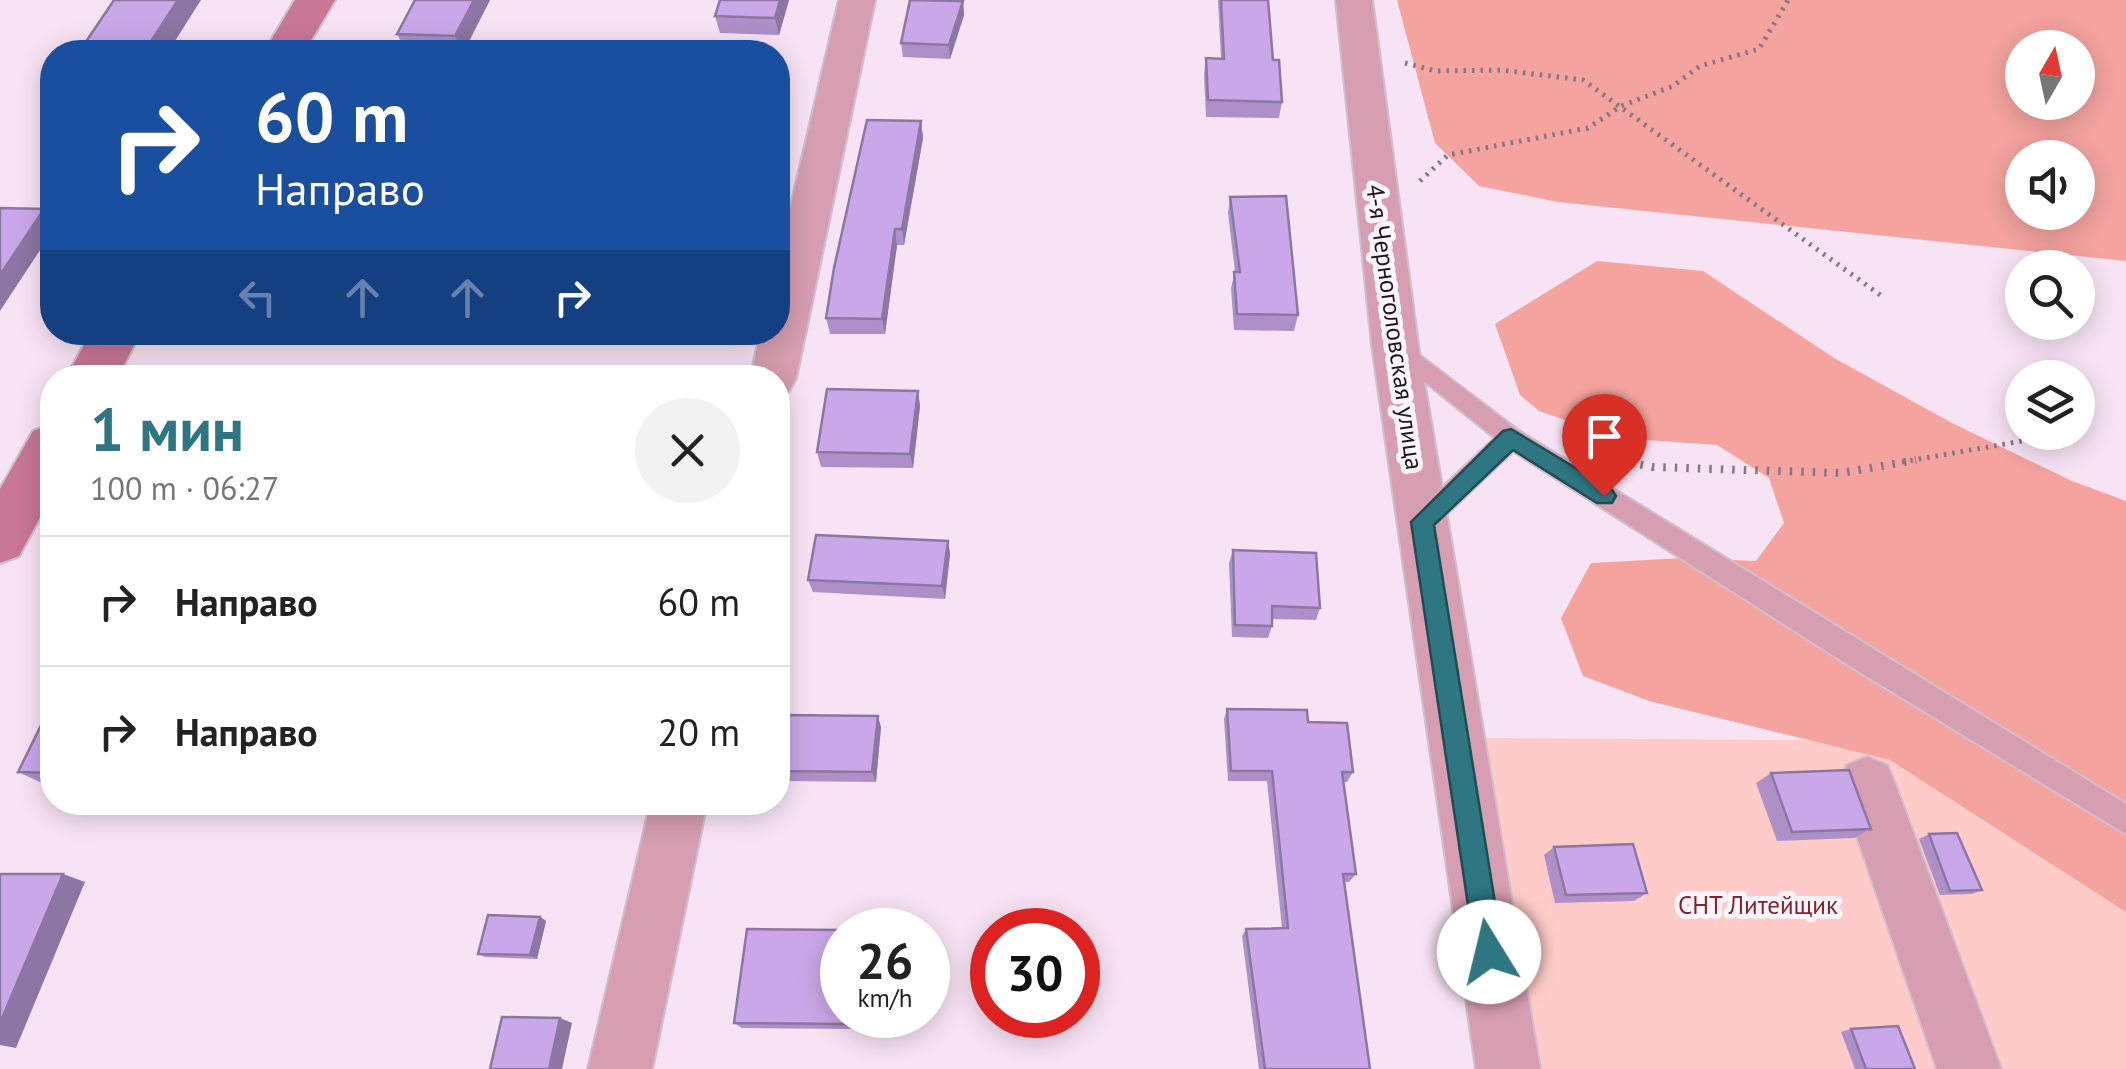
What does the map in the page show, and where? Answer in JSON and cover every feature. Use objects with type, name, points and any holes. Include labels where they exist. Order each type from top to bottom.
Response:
[{"type":"street","points":[[291,40],[315,0]]},
{"type":"street","points":[[790,306],[858,0]]},
{"type":"street","name":"4-я Черноголовская улица","points":[[1356,20],[1394,345],[1508,1069]]},
{"type":"street","points":[[0,539],[40,467]]},
{"type":"street","points":[[1867,784],[1969,1069]]},
{"type":"street","points":[[620,1069],[676,815]]},
{"type":"lane","points":[[1394,345],[1511,438],[2126,820]]},
{"type":"lane","points":[[1422,522],[1511,438]]},
{"type":"path","points":[[1382,226],[1425,175],[1448,156],[1588,128],[1620,106],[1673,86],[1700,66],[1759,49],[1788,0]]},
{"type":"path","points":[[1356,20],[1401,62],[1436,71],[1501,70],[1583,80],[1883,297]]},
{"type":"path","points":[[1599,456],[1652,467],[1841,474],[2005,444]]},
{"type":"green space","name":"СНТ Литейщик","points":[[1479,738],[1910,741],[2126,868],[2126,1069],[1537,1069]]},
{"type":"shaded area","points":[[1397,0],[2126,0],[2126,261],[2095,258],[2095,250],[2020,250],[1558,202],[1479,186],[1435,143]]},
{"type":"shaded area","points":[[1597,261],[1703,271],[1834,358],[1952,423],[2072,481],[2126,501],[2126,912],[1890,760],[1649,701],[1583,676],[1561,618],[1591,563],[1684,558],[1756,561],[1784,523],[1769,478],[1717,445],[1617,438],[1539,411],[1520,395],[1495,324]]},
{"type":"building","points":[[114,0],[178,0],[152,40],[87,40]]},
{"type":"building","points":[[415,0],[474,0],[455,36],[397,34]]},
{"type":"building","points":[[720,0],[780,0],[775,18],[715,16]]},
{"type":"building","points":[[910,0],[963,1],[949,45],[901,43]]},
{"type":"building","points":[[1221,0],[1268,0],[1273,60],[1279,60],[1282,102],[1208,100],[1206,58],[1224,59]]},
{"type":"building","points":[[867,120],[921,121],[902,229],[895,229],[882,319],[826,318],[834,268]]},
{"type":"building","points":[[1286,196],[1298,315],[1237,314],[1234,272],[1240,272],[1230,197]]},
{"type":"building","points":[[0,208],[40,209],[40,215],[0,275]]},
{"type":"building","points":[[827,389],[918,391],[910,454],[817,452]]},
{"type":"building","points":[[816,535],[948,541],[942,586],[808,580]]},
{"type":"building","points":[[1233,550],[1316,553],[1320,608],[1272,606],[1272,626],[1235,625]]},
{"type":"building","points":[[1227,709],[1307,710],[1308,722],[1347,723],[1353,772],[1342,772],[1356,874],[1343,874],[1370,1069],[1265,1069],[1246,929],[1288,928],[1272,771],[1231,771]]},
{"type":"building","points":[[790,715],[878,716],[872,772],[790,771]]},
{"type":"building","points":[[40,727],[40,773],[18,772]]},
{"type":"building","points":[[1849,770],[1871,829],[1792,832],[1771,773]]},
{"type":"building","points":[[1957,833],[1982,890],[1950,891],[1929,834]]},
{"type":"building","points":[[1633,844],[1647,893],[1566,895],[1554,847]]},
{"type":"building","points":[[63,874],[0,1023],[0,875]]},
{"type":"building","points":[[488,915],[540,917],[530,955],[478,954]]},
{"type":"building","points":[[747,929],[820,930],[820,1024],[734,1023]]},
{"type":"building","points":[[502,1017],[560,1018],[549,1069],[490,1069]]},
{"type":"building","points":[[1898,1026],[1915,1069],[1866,1069],[1851,1029]]},
{"type":"route","points":[[1489,952],[1422,522],[1511,438],[1604,496]]}]
